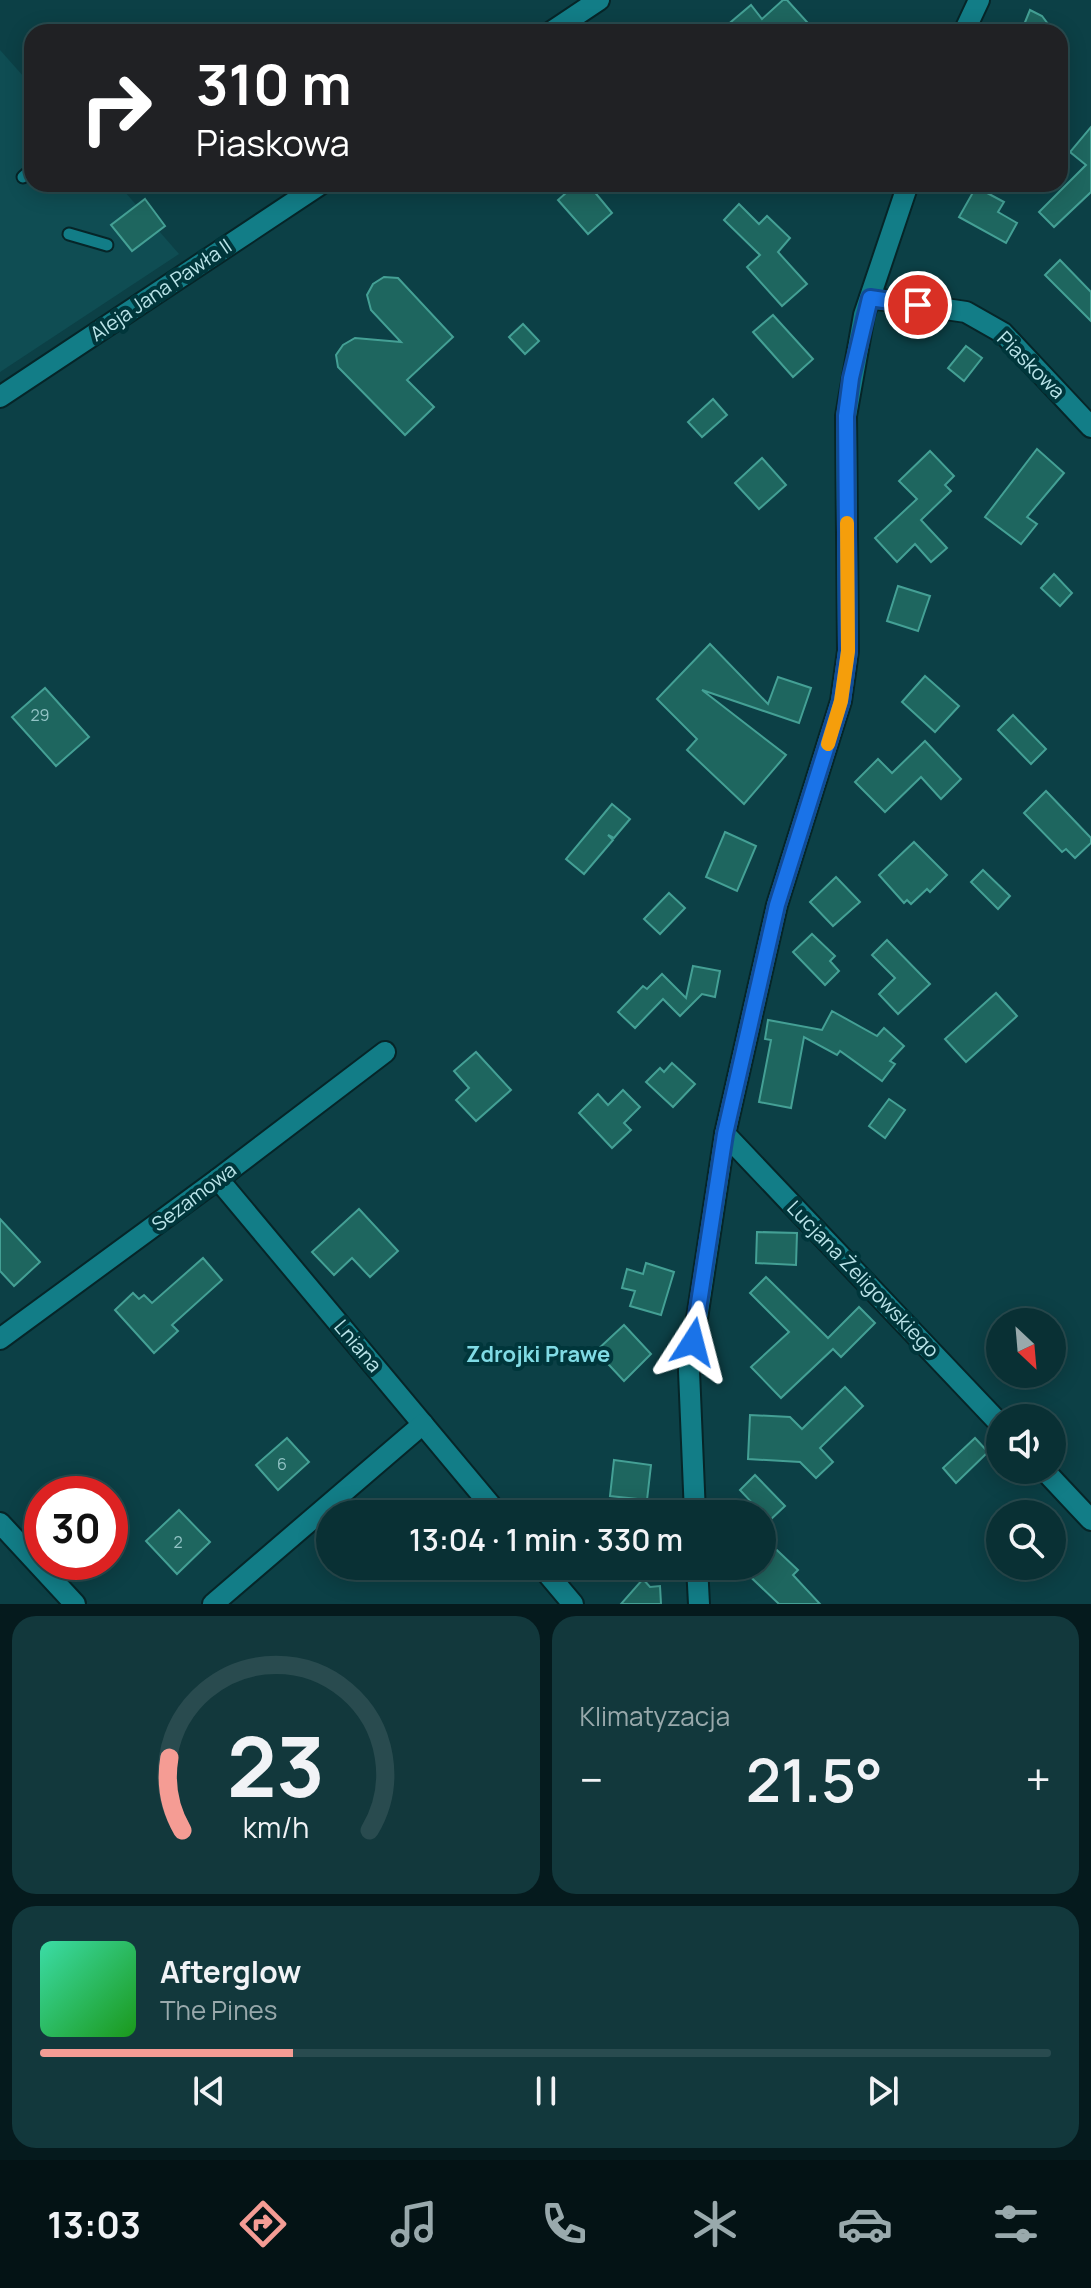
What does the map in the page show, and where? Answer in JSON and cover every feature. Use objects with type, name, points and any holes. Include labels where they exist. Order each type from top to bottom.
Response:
[{"type":"street","points":[[563,24],[599,0]]},
{"type":"street","points":[[968,24],[979,0]]},
{"type":"street","name":"Aleja Jana Pawła II","points":[[0,397],[309,192]]},
{"type":"street","points":[[694,1500],[689,1371],[725,1134],[777,905],[841,701],[848,651],[846,416],[851,378],[870,298],[905,192]]},
{"type":"street","name":"Piaskowa","points":[[870,298],[966,312],[1003,333],[1091,427]]},
{"type":"street","name":"Sezamowa","points":[[0,1339],[385,1052]]},
{"type":"street","name":"Lucjana Żeligowskiego","points":[[725,1134],[986,1409]]},
{"type":"street","name":"Lniana","points":[[218,1179],[486,1500]]},
{"type":"street","points":[[213,1604],[423,1424]]},
{"type":"street","points":[[1057,1484],[1091,1520]]},
{"type":"street","points":[[0,1523],[75,1604]]},
{"type":"street","points":[[553,1580],[573,1604]]},
{"type":"street","points":[[698,1580],[699,1604]]},
{"type":"lane","points":[[69,234],[107,245]]},
{"type":"shaded area","points":[[0,50],[24,77],[24,192],[125,192],[179,254],[0,372]]},
{"type":"building","points":[[783,0],[787,0],[809,24],[728,24],[751,5],[762,19]]},
{"type":"building","points":[[1030,10],[1042,16],[1048,24],[1024,24]]},
{"type":"building","points":[[1091,127],[1091,192],[1054,227],[1039,212],[1059,192],[1068,192],[1068,183],[1086,165],[1070,152]]},
{"type":"building","points":[[567,192],[595,192],[612,213],[588,234],[558,200]]},
{"type":"building","points":[[973,192],[985,192],[1004,202],[998,212],[1017,223],[1006,243],[959,217]]},
{"type":"building","points":[[145,199],[165,226],[132,251],[111,225]]},
{"type":"building","points":[[739,204],[759,224],[767,216],[790,238],[778,252],[807,284],[782,306],[747,267],[760,255],[724,220]]},
{"type":"building","points":[[1060,260],[1091,292],[1091,321],[1045,275]]},
{"type":"building","points":[[384,277],[398,278],[453,337],[407,380],[434,407],[405,435],[338,367],[336,355],[343,345],[355,338],[401,342],[371,310],[367,295],[373,284]]},
{"type":"building","points":[[773,315],[813,359],[793,377],[753,332]]},
{"type":"building","points":[[523,324],[539,341],[525,354],[509,337]]},
{"type":"building","points":[[966,346],[982,358],[964,381],[948,368]]},
{"type":"building","points":[[713,399],[727,415],[702,437],[688,422]]},
{"type":"building","points":[[1037,449],[1064,473],[1027,517],[1037,524],[1021,544],[985,517]]},
{"type":"building","points":[[930,451],[954,476],[945,485],[951,491],[921,520],[947,548],[931,562],[915,544],[897,562],[875,538],[917,499],[899,481]]},
{"type":"building","points":[[762,458],[786,485],[759,509],[735,483]]},
{"type":"building","points":[[1054,574],[1072,593],[1060,606],[1041,588]]},
{"type":"building","points":[[898,586],[930,596],[918,631],[887,621]]},
{"type":"building","points":[[710,644],[768,704],[778,677],[811,688],[799,723],[702,690],[786,755],[744,804],[687,750],[697,739],[657,699]]},
{"type":"building","points":[[925,676],[959,706],[935,732],[902,702]]},
{"type":"building","points":[[45,688],[89,737],[56,766],[12,717]]},
{"type":"building","points":[[1013,715],[1046,749],[1031,764],[998,730]]},
{"type":"building","points":[[925,741],[961,779],[941,799],[921,777],[885,812],[855,782],[878,759],[892,773]]},
{"type":"building","points":[[1046,791],[1091,838],[1091,843],[1075,858],[1066,849],[1062,852],[1024,813]]},
{"type":"building","points":[[612,804],[630,819],[614,838],[608,835],[613,840],[584,874],[566,859]]},
{"type":"building","points":[[725,832],[756,846],[737,891],[706,877]]},
{"type":"building","points":[[914,842],[947,875],[930,892],[927,889],[911,904],[907,900],[904,903],[879,875]]},
{"type":"building","points":[[983,870],[1010,896],[998,909],[971,882]]},
{"type":"building","points":[[836,877],[860,902],[833,926],[810,902]]},
{"type":"building","points":[[669,893],[685,908],[660,934],[644,919]]},
{"type":"building","points":[[812,934],[835,956],[830,961],[839,971],[825,985],[793,952]]},
{"type":"building","points":[[887,940],[930,984],[898,1014],[879,994],[895,978],[872,955]]},
{"type":"building","points":[[693,966],[720,971],[715,997],[702,994],[680,1016],[663,999],[635,1028],[618,1012],[643,986],[647,989],[662,974],[686,998]]},
{"type":"building","points":[[996,993],[1017,1016],[966,1062],[945,1039]]},
{"type":"building","points":[[832,1011],[877,1036],[884,1028],[904,1046],[890,1061],[895,1064],[882,1081],[840,1051],[837,1055],[804,1037],[791,1108],[759,1102],[771,1040],[765,1039],[768,1020],[822,1030]]},
{"type":"building","points":[[476,1052],[511,1090],[476,1121],[456,1100],[469,1088],[454,1071]]},
{"type":"building","points":[[672,1063],[695,1084],[673,1107],[646,1082],[660,1068],[664,1072]]},
{"type":"building","points":[[623,1090],[640,1107],[624,1123],[631,1130],[612,1148],[579,1113],[598,1094],[608,1105]]},
{"type":"building","points":[[889,1099],[905,1110],[885,1138],[869,1126]]},
{"type":"building","points":[[359,1209],[398,1251],[370,1277],[352,1258],[334,1275],[312,1252]]},
{"type":"building","points":[[0,1219],[40,1262],[14,1286],[0,1271]]},
{"type":"building","points":[[757,1232],[797,1233],[796,1265],[756,1263]]},
{"type":"building","points":[[203,1258],[222,1280],[172,1325],[178,1331],[154,1353],[115,1310],[133,1293],[139,1299],[144,1295],[152,1303]]},
{"type":"building","points":[[646,1263],[674,1272],[661,1315],[630,1306],[635,1291],[622,1288],[627,1269],[643,1274]]},
{"type":"building","points":[[766,1277],[828,1338],[859,1307],[875,1323],[841,1357],[833,1349],[781,1398],[751,1367],[789,1332],[750,1293]]},
{"type":"building","points":[[624,1325],[651,1354],[624,1381],[596,1351]]},
{"type":"building","points":[[845,1387],[863,1406],[820,1448],[833,1462],[816,1478],[800,1462],[748,1459],[750,1415],[790,1417],[802,1429]]},
{"type":"building","points":[[287,1438],[309,1462],[278,1490],[256,1465]]},
{"type":"building","points":[[975,1438],[986,1450],[986,1454],[956,1483],[943,1468]]},
{"type":"building","points":[[614,1460],[651,1465],[647,1500],[610,1496]]},
{"type":"building","points":[[755,1475],[785,1506],[776,1514],[776,1500],[749,1500],[740,1490]]},
{"type":"building","points":[[179,1510],[210,1542],[177,1574],[146,1541]]},
{"type":"building","points":[[776,1549],[798,1570],[793,1575],[820,1604],[779,1604],[754,1580],[776,1580]]},
{"type":"building","points":[[642,1580],[650,1587],[660,1586],[661,1604],[621,1604]]},
{"type":"slow traffic","points":[[828,744],[841,701],[848,651],[847,523]]},
{"type":"district","name":"Zdrojki Prawe","points":[[538,1354]]},
{"type":"route","points":[[693,1342],[725,1134],[777,905],[841,701],[848,651],[846,416],[864,315],[870,298],[918,305]]}]
